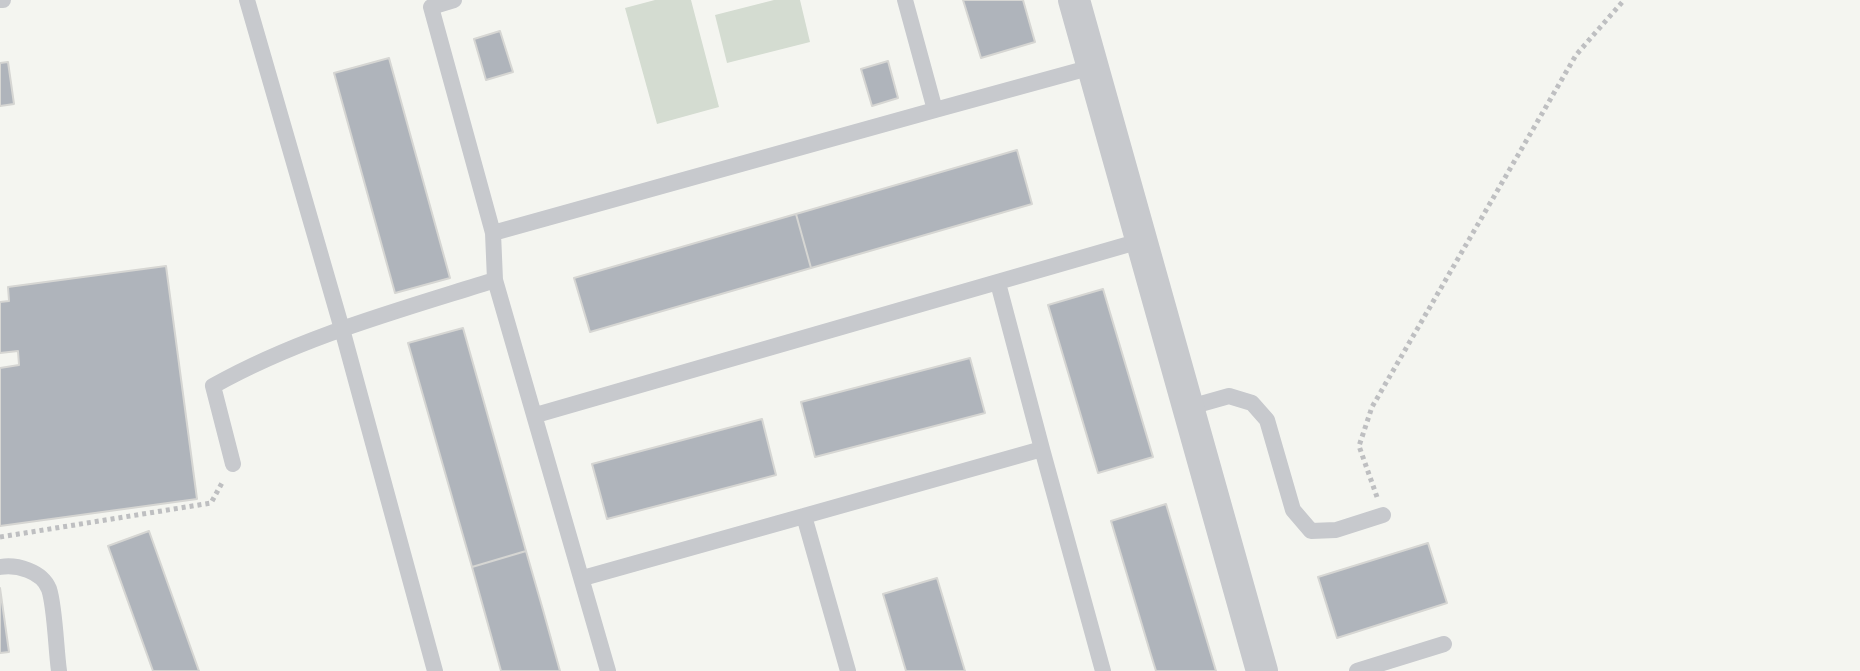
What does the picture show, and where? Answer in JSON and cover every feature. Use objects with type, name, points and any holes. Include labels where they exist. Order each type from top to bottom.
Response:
[{"type":"street","points":[[1074,0],[1262,671]]},
{"type":"lane","points":[[247,0],[342,329],[435,671]]},
{"type":"lane","points":[[454,0],[431,7],[493,233],[495,280],[608,671]]},
{"type":"lane","points":[[905,0],[935,110]]},
{"type":"lane","points":[[493,233],[1092,67]]},
{"type":"lane","points":[[536,415],[1140,241]]},
{"type":"lane","points":[[233,464],[213,386],[245,368],[342,329],[495,280]]},
{"type":"lane","points":[[998,283],[1103,671]]},
{"type":"lane","points":[[1190,407],[1229,396],[1252,403],[1267,420],[1293,510],[1311,531],[1336,530],[1383,515]]},
{"type":"lane","points":[[583,578],[1042,449]]},
{"type":"lane","points":[[804,516],[848,671]]},
{"type":"lane","points":[[0,567],[10,565],[34,572],[48,586],[59,671]]},
{"type":"lane","points":[[1357,671],[1444,644]]},
{"type":"path","points":[[1383,515],[1359,446],[1372,407],[1576,55],[1624,0]]},
{"type":"path","points":[[0,537],[211,503],[233,464]]},
{"type":"shaded area","points":[[655,0],[691,0],[719,107],[657,124],[625,8]]},
{"type":"shaded area","points":[[774,0],[800,0],[810,42],[727,63],[715,15]]},
{"type":"building","points":[[963,0],[1023,0],[1035,42],[981,58]]},
{"type":"building","points":[[500,31],[513,72],[486,80],[474,39]]},
{"type":"building","points":[[389,58],[450,278],[395,293],[334,73]]},
{"type":"building","points":[[888,61],[898,98],[872,106],[861,69]]},
{"type":"building","points":[[8,62],[14,104],[0,106],[0,63]]},
{"type":"building","points":[[1017,150],[1032,204],[811,268],[796,214]]},
{"type":"building","points":[[796,214],[811,268],[590,332],[574,278]]},
{"type":"building","points":[[166,266],[197,499],[0,526],[0,368],[19,365],[18,351],[0,353],[0,302],[9,301],[8,287]]},
{"type":"building","points":[[1103,289],[1153,457],[1098,473],[1048,305]]},
{"type":"building","points":[[463,328],[526,551],[472,567],[408,343]]},
{"type":"building","points":[[970,358],[985,413],[815,457],[801,402]]},
{"type":"building","points":[[762,419],[776,475],[607,519],[592,464]]},
{"type":"building","points":[[1166,504],[1216,671],[1156,671],[1151,655],[1111,521]]},
{"type":"building","points":[[149,531],[199,671],[153,671],[108,546]]},
{"type":"building","points":[[1428,543],[1447,603],[1337,638],[1318,577]]},
{"type":"building","points":[[526,551],[560,671],[501,671],[472,567]]},
{"type":"building","points":[[937,578],[965,671],[906,671],[883,594]]},
{"type":"building","points":[[0,588],[9,652],[0,653]]}]
